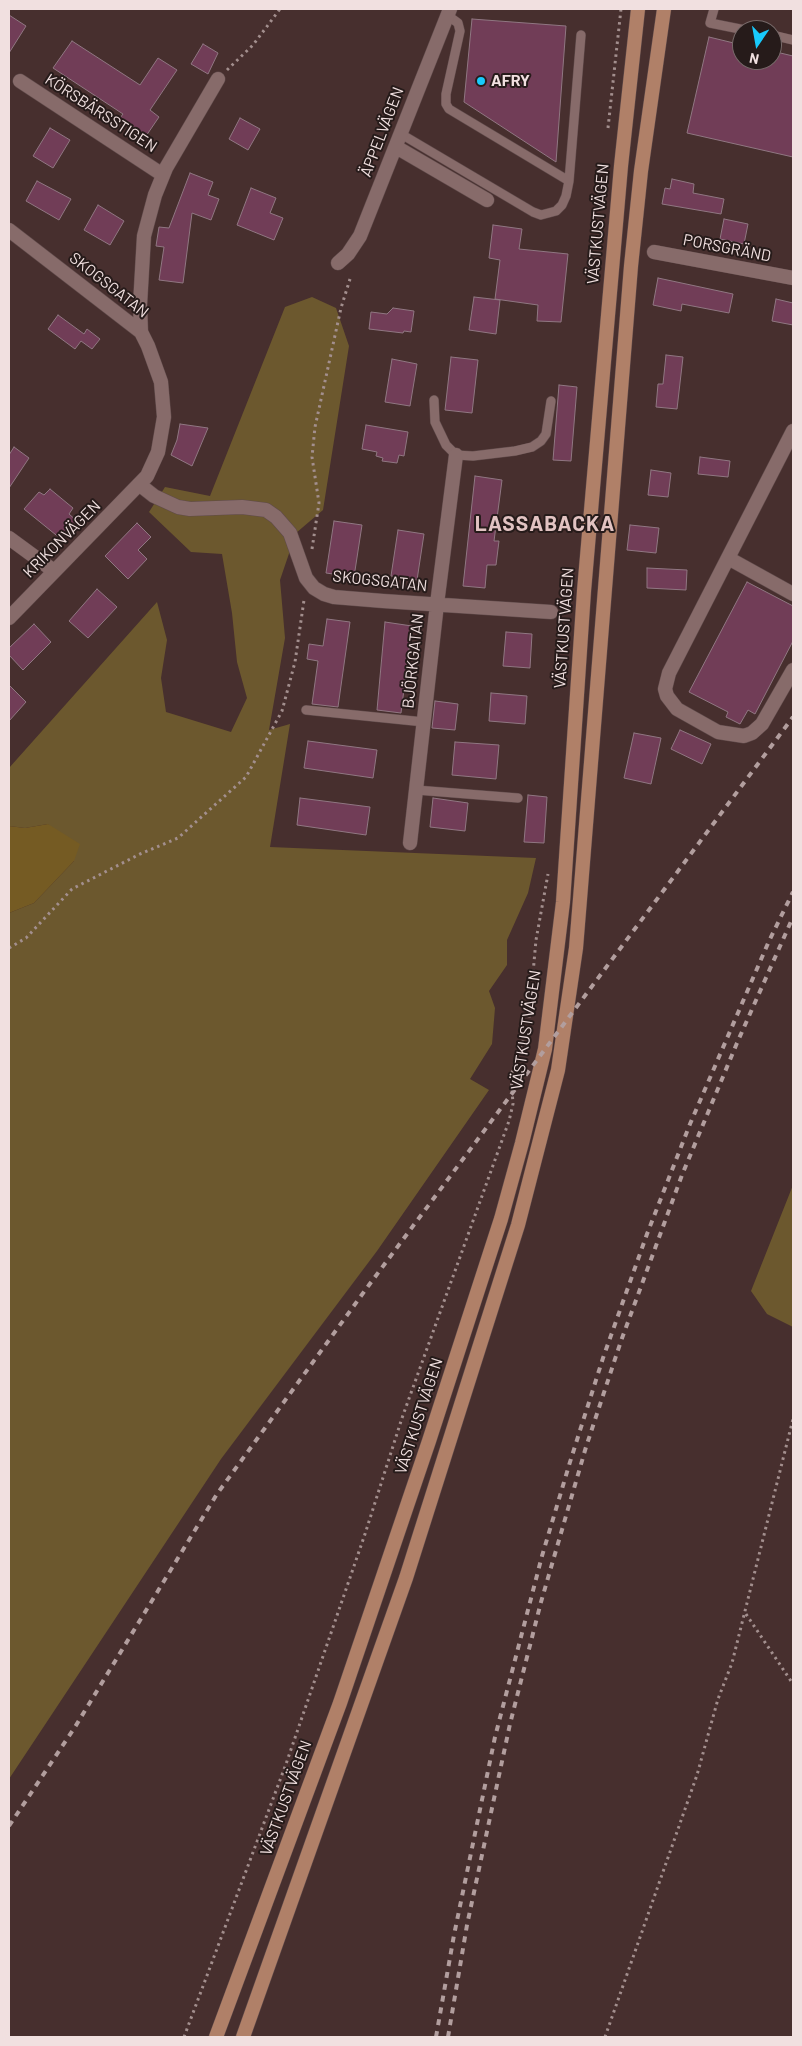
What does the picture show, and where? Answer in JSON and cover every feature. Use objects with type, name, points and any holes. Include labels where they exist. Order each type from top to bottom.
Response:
[{"type":"main road","name":"VÄSTKUSTVÄGEN","points":[[216,2037],[340,1703],[432,1432],[501,1219],[522,1143],[544,1049],[562,902],[586,562],[620,166],[638,9]]},
{"type":"main road","points":[[243,2037],[406,1578],[518,1225],[558,1070],[573,967],[580,899],[631,258],[641,171],[664,9]]},
{"type":"street","name":"ÄPPELVÄGEN","points":[[338,263],[348,254],[360,236],[448,12]]},
{"type":"street","points":[[141,332],[140,305],[144,236],[163,175],[218,79]]},
{"type":"street","name":"KÖRSBÄRSSTIGEN","points":[[20,81],[163,175]]},
{"type":"street","points":[[399,140],[487,200]]},
{"type":"street","name":"SKOGSGATAN","points":[[9,230],[141,332],[152,354],[161,382],[164,417],[158,452],[147,476],[140,485]]},
{"type":"street","name":"PORSGRÄND","points":[[654,252],[793,278]]},
{"type":"street","points":[[793,432],[669,673],[665,682],[667,696],[677,709],[718,732],[744,736],[752,733],[762,724],[793,670]]},
{"type":"street","name":"BJÖRKGATAN","points":[[410,843],[456,455]]},
{"type":"street","points":[[140,485],[165,502],[184,508],[242,507],[266,510],[276,516],[290,533],[308,579]]},
{"type":"street","name":"KRIKONVÄGEN","points":[[9,618],[140,485]]},
{"type":"street","points":[[9,538],[54,571]]},
{"type":"street","points":[[728,558],[793,594]]},
{"type":"street","name":"SKOGSGATAN","points":[[308,579],[314,588],[334,596],[550,612]]},
{"type":"lane","points":[[714,9],[710,23],[732,27]]},
{"type":"lane","points":[[448,12],[458,23],[460,32],[446,94],[448,109],[568,181]]},
{"type":"lane","points":[[399,140],[532,212],[541,215],[556,212],[566,196],[581,35]]},
{"type":"lane","points":[[434,400],[435,422],[446,445],[456,455],[494,455],[532,447],[541,441],[546,434],[551,401]]},
{"type":"lane","points":[[306,710],[424,722]]},
{"type":"lane","points":[[416,790],[518,798]]},
{"type":"path","points":[[218,79],[254,46],[280,9]]},
{"type":"path","points":[[608,129],[621,9]]},
{"type":"path","points":[[312,551],[319,503],[312,457],[315,427],[341,308],[350,279]]},
{"type":"path","points":[[9,948],[26,938],[72,889],[140,854],[178,838],[246,777],[282,712],[295,662],[308,579]]},
{"type":"path","points":[[184,2037],[286,1764],[365,1534],[402,1418],[509,1121],[513,1104],[511,1075],[529,1018],[540,913],[550,867]]},
{"type":"path","points":[[605,2037],[698,1775],[718,1699],[732,1662],[746,1613],[774,1489],[793,1419]]},
{"type":"path","points":[[746,1613],[793,1684]]},
{"type":"shaded area","points":[[312,297],[336,308],[349,346],[323,510],[296,533],[280,580],[285,638],[269,730],[290,724],[270,847],[536,858],[528,893],[507,940],[507,965],[489,991],[495,1008],[492,1044],[470,1079],[489,1090],[377,1251],[221,1459],[9,1779],[9,913],[34,903],[74,861],[48,824],[25,828],[9,826],[9,768],[157,602],[167,640],[161,678],[166,712],[231,732],[247,698],[237,662],[232,613],[222,554],[191,552],[149,512],[165,487],[210,496],[285,307]]},
{"type":"shaded area","points":[[48,824],[80,844],[74,861],[34,903],[9,913],[9,826],[25,828]]},
{"type":"shaded area","points":[[793,1185],[793,1327],[767,1314],[751,1291]]},
{"type":"building","points":[[9,15],[26,26],[9,53]]},
{"type":"building","points":[[472,19],[566,26],[556,162],[464,102]]},
{"type":"building","points":[[709,37],[732,43],[732,70],[782,70],[782,53],[793,56],[793,157],[687,133]]},
{"type":"building","points":[[72,41],[140,85],[158,58],[177,70],[150,110],[159,117],[146,136],[120,118],[123,114],[53,68]]},
{"type":"building","points":[[203,44],[218,53],[208,74],[191,64]]},
{"type":"building","points":[[240,118],[260,129],[248,150],[229,139]]},
{"type":"building","points":[[50,128],[70,140],[53,168],[33,156]]},
{"type":"building","points":[[190,173],[213,182],[208,195],[219,199],[211,220],[192,213],[183,283],[159,280],[164,247],[156,246],[159,227],[169,228]]},
{"type":"building","points":[[672,179],[694,184],[693,193],[724,199],[721,214],[662,204],[665,188],[670,189]]},
{"type":"building","points":[[37,181],[71,199],[59,220],[26,201]]},
{"type":"building","points":[[251,188],[276,198],[270,213],[283,218],[274,240],[237,225]]},
{"type":"building","points":[[98,205],[124,221],[110,245],[84,230]]},
{"type":"building","points":[[724,219],[748,224],[744,244],[720,239]]},
{"type":"building","points":[[493,225],[522,229],[519,249],[568,254],[561,322],[537,321],[538,305],[495,299],[500,260],[489,258]]},
{"type":"building","points":[[658,278],[733,294],[729,313],[682,304],[681,311],[653,305]]},
{"type":"building","points":[[474,297],[500,300],[496,334],[469,330]]},
{"type":"building","points":[[776,299],[793,303],[793,325],[772,321]]},
{"type":"building","points":[[393,308],[414,311],[411,332],[404,331],[403,333],[369,329],[371,312],[387,314]]},
{"type":"building","points":[[58,315],[84,334],[87,329],[100,339],[92,349],[81,341],[75,349],[48,329]]},
{"type":"building","points":[[666,355],[683,357],[677,409],[656,407],[658,384],[663,384]]},
{"type":"building","points":[[451,357],[478,360],[472,413],[445,410]]},
{"type":"building","points":[[392,359],[417,364],[410,406],[385,402]]},
{"type":"building","points":[[559,385],[577,387],[571,461],[553,460]]},
{"type":"building","points":[[180,424],[208,428],[192,466],[171,455],[177,440]]},
{"type":"building","points":[[366,425],[408,432],[404,456],[399,455],[397,463],[382,461],[383,458],[376,456],[377,452],[362,449]]},
{"type":"building","points":[[14,447],[29,458],[9,488],[9,455]]},
{"type":"building","points":[[700,457],[730,461],[728,477],[698,474]]},
{"type":"building","points":[[651,470],[671,473],[668,497],[648,495]]},
{"type":"building","points":[[475,476],[502,480],[494,541],[499,541],[496,565],[487,565],[485,588],[463,586]]},
{"type":"building","points":[[50,489],[73,508],[69,514],[77,521],[61,539],[24,509],[39,492],[44,495]]},
{"type":"building","points":[[334,521],[362,525],[354,577],[326,573]]},
{"type":"building","points":[[137,523],[151,537],[138,550],[147,559],[128,579],[105,556]]},
{"type":"building","points":[[630,525],[659,528],[656,553],[627,550]]},
{"type":"building","points":[[398,530],[424,534],[417,580],[391,576]]},
{"type":"building","points":[[647,568],[687,570],[686,590],[647,588]]},
{"type":"building","points":[[747,582],[793,606],[793,641],[755,714],[748,710],[740,724],[726,717],[728,712],[689,692]]},
{"type":"building","points":[[97,589],[117,607],[88,638],[69,621]]},
{"type":"building","points":[[327,619],[350,622],[338,707],[312,704],[318,661],[307,659],[309,644],[323,646]]},
{"type":"building","points":[[385,622],[412,626],[401,713],[377,710]]},
{"type":"building","points":[[34,624],[51,642],[23,670],[9,655],[9,648]]},
{"type":"building","points":[[506,632],[532,634],[530,668],[503,666]]},
{"type":"building","points":[[9,685],[26,702],[9,721]]},
{"type":"building","points":[[491,693],[527,696],[525,724],[489,721]]},
{"type":"building","points":[[435,701],[458,704],[455,730],[432,728]]},
{"type":"building","points":[[680,730],[711,744],[702,764],[671,749]]},
{"type":"building","points":[[634,733],[661,738],[651,784],[624,778]]},
{"type":"building","points":[[308,741],[377,750],[373,778],[304,768]]},
{"type":"building","points":[[455,742],[499,745],[496,779],[452,775]]},
{"type":"building","points":[[528,795],[547,797],[544,843],[524,842]]},
{"type":"building","points":[[300,798],[370,807],[366,835],[297,825]]},
{"type":"building","points":[[433,798],[468,803],[465,831],[430,827]]},
{"type":"railway","points":[[9,1826],[75,1727],[217,1494],[369,1285],[793,717]]},
{"type":"railway","points":[[436,2037],[454,1935],[495,1737],[542,1556],[570,1462],[603,1358],[647,1234],[690,1124],[769,941],[793,892]]},
{"type":"railway","points":[[448,2037],[467,1925],[510,1724],[541,1602],[586,1447],[621,1341],[682,1175],[737,1043],[793,917]]},
{"type":"place","name":"AFRY","points":[[481,81]]},
{"type":"district","name":"LASSABACKA","points":[[545,524]]}]
